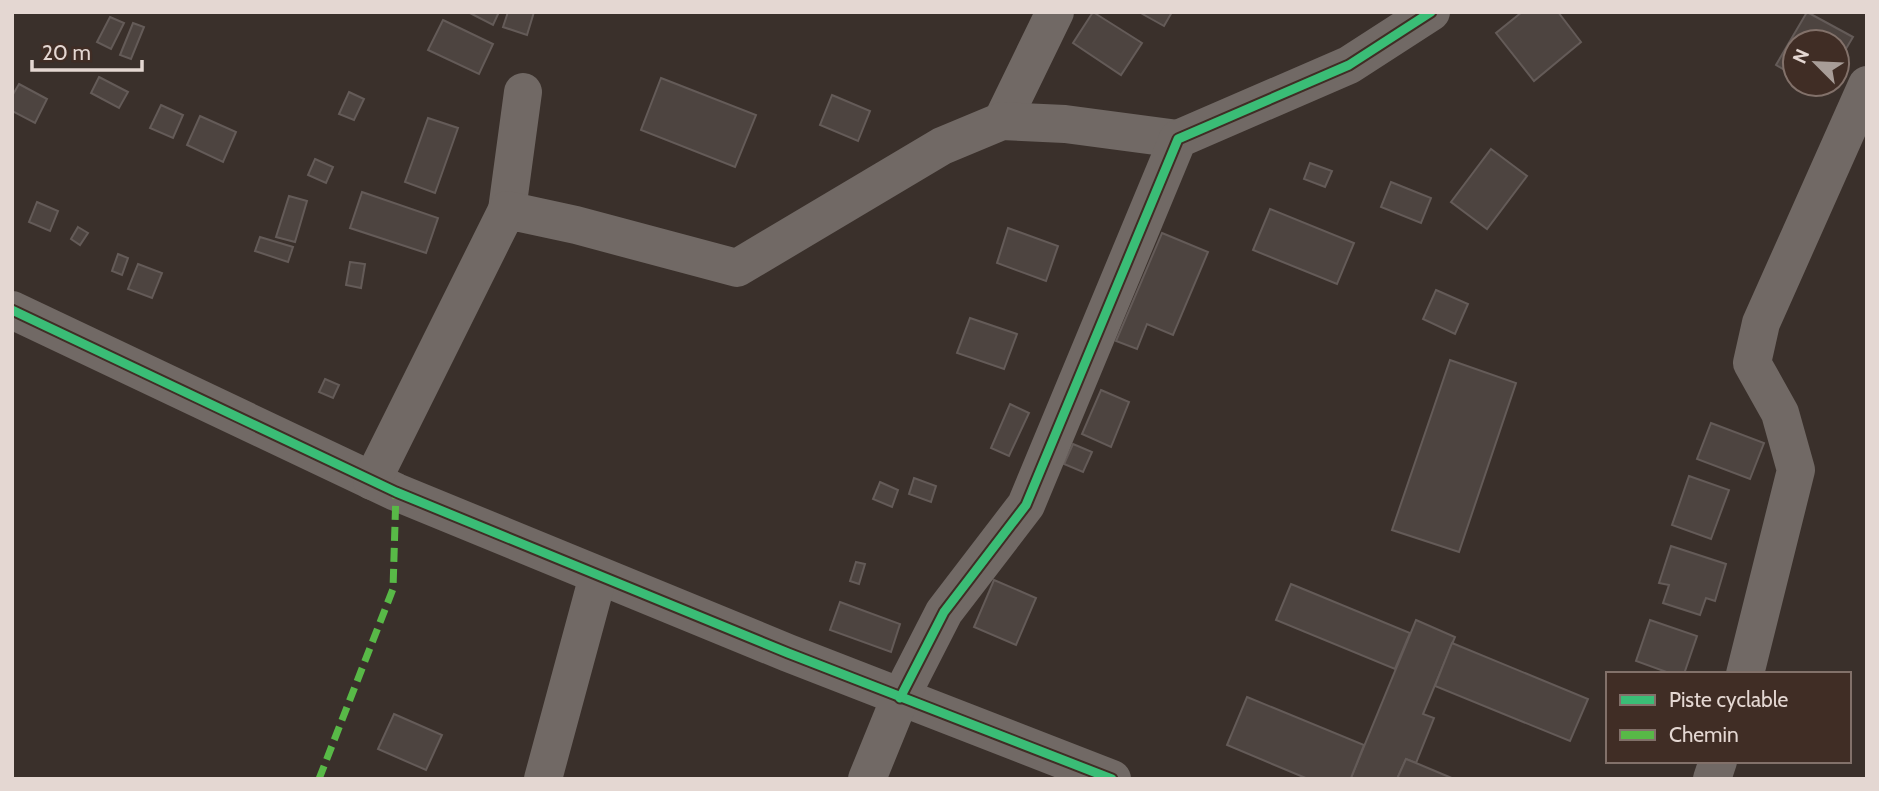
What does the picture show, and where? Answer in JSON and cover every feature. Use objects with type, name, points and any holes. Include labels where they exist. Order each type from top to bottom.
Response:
[{"type":"street","points":[[1002,121],[1055,12]]},
{"type":"street","points":[[507,210],[576,225],[737,268],[942,146],[1002,121],[1065,124],[1178,139],[1349,65],[1431,12]]},
{"type":"street","points":[[1746,672],[1796,470],[1780,413],[1752,363],[1761,323],[1867,85]]},
{"type":"street","points":[[372,481],[507,210],[523,92]]},
{"type":"street","points":[[867,779],[900,698],[944,612],[1026,505],[1178,139]]},
{"type":"street","points":[[12,310],[372,481],[900,698],[1112,779]]},
{"type":"street","points":[[543,779],[598,576]]},
{"type":"building","points":[[468,12],[499,12],[493,25]]},
{"type":"building","points":[[508,12],[534,12],[527,35],[503,27]]},
{"type":"building","points":[[1093,12],[1142,43],[1121,75],[1073,43]]},
{"type":"building","points":[[1139,12],[1172,12],[1164,26]]},
{"type":"building","points":[[1522,12],[1558,12],[1581,42],[1534,81],[1496,33]]},
{"type":"building","points":[[1807,12],[1836,28],[1798,28]]},
{"type":"building","points":[[110,17],[124,23],[111,49],[97,42]]},
{"type":"building","points":[[443,20],[493,44],[479,74],[428,50]]},
{"type":"building","points":[[133,23],[144,27],[131,59],[120,55]]},
{"type":"building","points":[[99,77],[128,92],[119,108],[91,93]]},
{"type":"building","points":[[661,78],[756,115],[735,167],[641,130]]},
{"type":"building","points":[[19,84],[47,99],[35,123],[12,111],[12,96]]},
{"type":"building","points":[[349,92],[364,99],[354,120],[339,114]]},
{"type":"building","points":[[832,95],[870,111],[858,141],[820,125]]},
{"type":"building","points":[[161,105],[183,115],[173,138],[150,128]]},
{"type":"building","points":[[200,116],[236,132],[223,162],[187,145]]},
{"type":"building","points":[[428,118],[458,128],[435,193],[405,182]]},
{"type":"building","points":[[1491,149],[1527,176],[1487,229],[1451,202]]},
{"type":"building","points":[[315,159],[333,167],[326,183],[308,175]]},
{"type":"building","points":[[1310,163],[1332,171],[1325,187],[1304,179]]},
{"type":"building","points":[[1391,182],[1431,198],[1421,223],[1381,207]]},
{"type":"building","points":[[362,192],[438,218],[426,253],[350,228]]},
{"type":"building","points":[[289,196],[307,201],[295,242],[276,237]]},
{"type":"building","points":[[37,202],[58,211],[50,231],[29,222]]},
{"type":"building","points":[[1270,209],[1354,243],[1337,284],[1253,250]]},
{"type":"building","points":[[78,227],[88,233],[80,245],[71,239]]},
{"type":"building","points":[[1008,228],[1058,246],[1046,281],[997,263]]},
{"type":"building","points":[[1162,233],[1208,252],[1173,335],[1147,324],[1137,349],[1116,341]]},
{"type":"building","points":[[260,237],[293,247],[288,262],[255,251]]},
{"type":"building","points":[[118,254],[128,258],[122,275],[112,271]]},
{"type":"building","points":[[350,262],[365,264],[361,288],[346,285]]},
{"type":"building","points":[[138,264],[162,273],[152,298],[128,289]]},
{"type":"building","points":[[1436,290],[1468,304],[1455,334],[1423,319]]},
{"type":"building","points":[[970,318],[1017,334],[1004,369],[957,353]]},
{"type":"building","points":[[1450,360],[1516,383],[1459,552],[1392,530]]},
{"type":"building","points":[[325,379],[339,385],[333,398],[319,392]]},
{"type":"building","points":[[1101,390],[1129,402],[1111,447],[1082,434]]},
{"type":"building","points":[[1010,404],[1029,413],[1009,456],[991,448]]},
{"type":"building","points":[[1711,423],[1764,443],[1750,479],[1697,459]]},
{"type":"building","points":[[1073,444],[1092,452],[1083,472],[1064,464]]},
{"type":"building","points":[[1689,476],[1729,490],[1711,539],[1672,525]]},
{"type":"building","points":[[914,478],[936,486],[931,502],[909,494]]},
{"type":"building","points":[[880,482],[898,490],[892,507],[873,499]]},
{"type":"building","points":[[1671,546],[1726,564],[1715,601],[1706,598],[1700,615],[1663,603],[1669,585],[1659,583]]},
{"type":"building","points":[[856,562],[865,564],[859,584],[850,581]]},
{"type":"building","points":[[994,580],[1036,598],[1016,645],[974,627]]},
{"type":"building","points":[[1291,584],[1410,633],[1395,669],[1276,620]]},
{"type":"building","points":[[840,602],[900,624],[891,652],[830,630]]},
{"type":"building","points":[[1416,620],[1455,637],[1423,714],[1434,718],[1416,763],[1406,759],[1397,779],[1351,778]]},
{"type":"building","points":[[1650,620],[1697,636],[1685,672],[1666,672],[1636,661]]},
{"type":"building","points":[[1452,643],[1588,699],[1570,741],[1435,686]]},
{"type":"building","points":[[1247,697],[1364,745],[1351,778],[1354,779],[1308,779],[1227,745]]},
{"type":"building","points":[[394,714],[442,735],[426,770],[378,749]]},
{"type":"building","points":[[1406,759],[1416,763],[1454,779],[1397,779]]},
{"type":"marked path","points":[[319,779],[393,589],[396,492]]},
{"type":"cycle path","points":[[900,698],[944,612],[1026,505],[1178,139],[1349,65],[1431,12]]},
{"type":"cycle path","points":[[12,310],[396,492],[788,653],[1112,779]]}]
